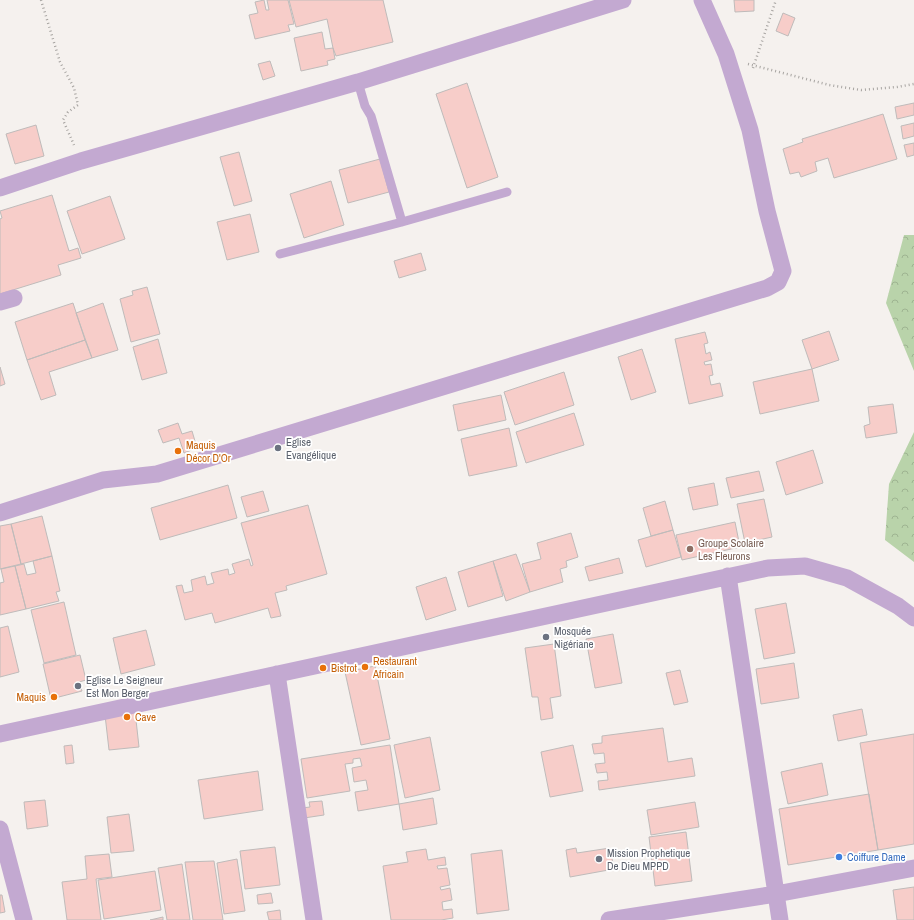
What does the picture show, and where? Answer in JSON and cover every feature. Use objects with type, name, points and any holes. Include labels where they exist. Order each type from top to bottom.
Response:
[{"type":"street","points":[[0,188],[81,161],[358,82],[623,0]]},
{"type":"street","points":[[0,513],[102,480],[157,474],[767,288],[778,282],[783,270],[767,211],[750,130],[726,54],[702,0]]},
{"type":"street","points":[[0,734],[768,568],[805,566],[846,578],[898,606],[914,618]]},
{"type":"street","points":[[728,576],[780,920]]},
{"type":"street","points":[[277,674],[314,920]]},
{"type":"street","points":[[0,829],[24,920]]},
{"type":"street","points":[[609,920],[776,894],[914,868]]},
{"type":"lane","points":[[358,82],[365,106],[371,116],[402,222]]},
{"type":"lane","points":[[280,254],[402,222],[507,192]]},
{"type":"path","points":[[41,0],[60,62],[74,88],[78,105],[68,112],[63,120],[81,161]]},
{"type":"path","points":[[752,74],[753,66],[776,0]]},
{"type":"path","points":[[726,54],[753,66],[829,85],[861,90],[914,84]]},
{"type":"green space","points":[[904,235],[914,235],[914,371],[886,303]]},
{"type":"green space","points":[[914,432],[914,562],[885,540],[889,484]]},
{"type":"building","points":[[264,0],[266,10],[269,10],[267,0],[288,0],[294,24],[288,25],[290,31],[255,39],[249,15],[258,13],[255,2]]},
{"type":"building","points":[[289,0],[383,0],[393,42],[336,56],[327,19],[296,27]]},
{"type":"building","points":[[734,0],[754,0],[754,11],[735,12]]},
{"type":"building","points":[[783,13],[795,18],[788,36],[776,31]]},
{"type":"building","points":[[322,32],[325,49],[333,48],[335,59],[327,61],[328,65],[301,71],[294,38]]},
{"type":"building","points":[[270,61],[275,76],[263,80],[258,64]]},
{"type":"building","points":[[467,83],[498,177],[467,188],[436,94]]},
{"type":"building","points":[[914,103],[914,115],[897,119],[895,107]]},
{"type":"building","points":[[883,114],[897,159],[834,178],[828,158],[815,162],[817,171],[801,177],[799,172],[790,174],[783,149],[803,142],[802,139]]},
{"type":"building","points":[[914,123],[914,136],[903,139],[901,126]]},
{"type":"building","points":[[36,125],[44,156],[15,164],[6,134]]},
{"type":"building","points":[[914,143],[914,155],[907,157],[904,145]]},
{"type":"building","points":[[239,152],[252,201],[234,206],[220,157]]},
{"type":"building","points":[[380,159],[389,192],[348,203],[339,170]]},
{"type":"building","points":[[331,181],[344,225],[304,238],[290,194]]},
{"type":"building","points":[[52,195],[69,251],[78,248],[81,258],[58,265],[61,275],[0,294],[0,219],[2,218],[0,211]]},
{"type":"building","points":[[110,196],[125,239],[82,254],[67,211]]},
{"type":"building","points":[[250,214],[259,252],[227,260],[217,222]]},
{"type":"building","points":[[421,253],[426,270],[399,278],[394,261]]},
{"type":"building","points":[[147,287],[160,334],[131,342],[120,299],[133,295],[132,291]]},
{"type":"building","points":[[73,303],[85,340],[27,360],[15,322]]},
{"type":"building","points":[[103,303],[118,350],[92,358],[76,313]]},
{"type":"building","points":[[829,331],[839,360],[812,369],[802,340]]},
{"type":"building","points":[[705,332],[708,343],[704,344],[706,354],[710,352],[712,360],[704,362],[705,365],[711,364],[713,375],[709,376],[711,385],[720,383],[723,396],[689,404],[675,339]]},
{"type":"building","points":[[158,339],[167,373],[142,380],[133,347]]},
{"type":"building","points":[[85,340],[92,358],[49,372],[56,395],[41,400],[27,360]]},
{"type":"building","points":[[642,349],[656,392],[631,400],[618,357]]},
{"type":"building","points":[[0,367],[5,384],[0,386]]},
{"type":"building","points":[[812,369],[819,401],[760,414],[753,382]]},
{"type":"building","points":[[564,372],[574,405],[515,425],[504,392]]},
{"type":"building","points":[[501,395],[506,420],[458,431],[453,405]]},
{"type":"building","points":[[893,404],[897,433],[866,438],[864,426],[870,424],[868,407]]},
{"type":"building","points":[[574,413],[584,445],[526,463],[516,432]]},
{"type":"building","points":[[178,423],[182,434],[192,431],[197,448],[184,453],[179,438],[163,443],[158,430]]},
{"type":"building","points":[[509,428],[517,466],[469,476],[461,439]]},
{"type":"building","points":[[813,450],[823,483],[786,495],[776,462]]},
{"type":"building","points":[[759,471],[764,491],[731,498],[726,478]]},
{"type":"building","points":[[714,483],[718,505],[693,510],[688,488]]},
{"type":"building","points":[[228,485],[237,518],[160,540],[151,508]]},
{"type":"building","points":[[263,491],[269,511],[247,517],[241,497]]},
{"type":"building","points":[[764,499],[772,537],[745,543],[737,504]]},
{"type":"building","points":[[665,501],[673,530],[651,536],[643,508]]},
{"type":"building","points":[[308,505],[327,574],[286,586],[287,590],[275,593],[281,616],[271,618],[268,608],[215,623],[212,613],[185,620],[176,586],[182,585],[184,593],[193,591],[191,580],[205,576],[207,585],[214,583],[211,573],[228,569],[229,575],[235,573],[232,564],[249,559],[251,566],[253,565],[241,523]]},
{"type":"building","points":[[42,516],[52,556],[21,564],[11,524]]},
{"type":"building","points":[[735,522],[740,547],[682,560],[676,535]]},
{"type":"building","points":[[11,524],[21,564],[0,569],[0,526]]},
{"type":"building","points":[[673,530],[681,557],[646,567],[638,540]]},
{"type":"building","points":[[571,533],[578,557],[566,561],[567,567],[560,569],[563,582],[530,592],[522,564],[541,559],[537,543]]},
{"type":"building","points":[[516,554],[530,592],[506,601],[493,561]]},
{"type":"building","points":[[52,556],[60,591],[56,592],[59,601],[26,609],[15,566],[24,564],[27,575],[36,573],[33,561]]},
{"type":"building","points":[[619,558],[623,573],[589,581],[585,567]]},
{"type":"building","points":[[493,561],[503,596],[468,607],[458,572]]},
{"type":"building","points":[[15,566],[26,609],[0,615],[0,583],[4,582],[1,569]]},
{"type":"building","points":[[446,577],[456,610],[426,620],[416,587]]},
{"type":"building","points":[[64,602],[76,655],[44,663],[31,610]]},
{"type":"building","points":[[786,603],[795,653],[764,659],[755,609]]},
{"type":"building","points":[[8,626],[19,672],[0,677],[0,628]]},
{"type":"building","points":[[146,630],[155,665],[121,674],[113,638]]},
{"type":"building","points":[[613,634],[622,683],[595,688],[586,639]]},
{"type":"building","points":[[554,644],[561,696],[550,698],[553,718],[541,720],[538,697],[532,697],[525,648]]},
{"type":"building","points":[[80,655],[86,680],[79,682],[82,691],[51,699],[43,664]]},
{"type":"building","points":[[794,663],[799,698],[761,704],[756,669]]},
{"type":"building","points":[[375,666],[390,739],[361,745],[345,672]]},
{"type":"building","points":[[680,670],[688,702],[674,705],[666,673]]},
{"type":"building","points":[[862,709],[867,735],[838,741],[833,715]]},
{"type":"building","points":[[135,711],[139,747],[109,750],[105,715]]},
{"type":"building","points":[[663,728],[668,762],[692,758],[695,776],[599,790],[598,781],[608,780],[607,772],[597,773],[595,764],[605,763],[604,753],[594,754],[592,744],[602,743],[602,736]]},
{"type":"building","points":[[914,734],[914,844],[878,850],[860,743]]},
{"type":"building","points":[[430,737],[440,790],[405,798],[394,745]]},
{"type":"building","points":[[72,745],[74,763],[66,764],[64,746]]},
{"type":"building","points":[[390,745],[399,804],[358,811],[355,792],[368,790],[366,780],[354,782],[352,768],[362,766],[360,758],[353,759],[353,763],[345,764],[350,791],[307,798],[301,759]]},
{"type":"building","points":[[573,745],[583,791],[550,797],[541,752]]},
{"type":"building","points":[[822,763],[828,795],[788,804],[781,772]]},
{"type":"building","points":[[258,771],[263,810],[204,819],[198,780]]},
{"type":"building","points":[[869,794],[878,850],[788,865],[779,809]]},
{"type":"building","points":[[433,798],[437,824],[403,830],[399,804]]},
{"type":"building","points":[[45,800],[48,826],[27,829],[24,802]]},
{"type":"building","points":[[322,801],[324,815],[304,818],[302,808],[310,807],[309,802]]},
{"type":"building","points":[[695,802],[699,827],[651,835],[647,810]]},
{"type":"building","points":[[129,814],[134,851],[111,853],[107,817]]},
{"type":"building","points":[[686,832],[692,881],[655,886],[649,837]]},
{"type":"building","points":[[275,847],[280,885],[245,889],[240,851]]},
{"type":"building","points":[[576,848],[577,853],[610,848],[614,869],[570,877],[566,850]]},
{"type":"building","points":[[426,849],[428,860],[445,857],[446,865],[437,866],[438,869],[447,868],[450,885],[440,887],[441,890],[450,888],[452,900],[442,902],[443,910],[452,909],[453,918],[441,920],[391,920],[383,866],[408,862],[406,852]]},
{"type":"building","points":[[502,850],[509,910],[477,914],[471,854]]},
{"type":"building","points":[[109,854],[112,877],[96,879],[101,920],[67,920],[62,882],[87,879],[85,856]]},
{"type":"building","points":[[237,859],[245,911],[224,914],[217,863]]},
{"type":"building","points":[[214,861],[223,920],[193,920],[185,862]]},
{"type":"building","points":[[182,864],[190,920],[167,920],[158,868]]},
{"type":"building","points":[[155,871],[161,910],[104,919],[98,880]]},
{"type":"building","points":[[914,887],[914,920],[897,920],[893,890]]},
{"type":"building","points":[[271,893],[273,903],[258,904],[257,895]]},
{"type":"building","points":[[0,895],[2,895],[5,912],[0,913]]},
{"type":"building","points":[[280,910],[281,920],[269,920],[267,912]]},
{"type":"building","points":[[163,917],[163,920],[150,920]]},
{"type":"place","name":"Eglise Evangélique","points":[[278,448]]},
{"type":"place","name":"Maquis Décor D'Or","points":[[178,451]]},
{"type":"place","name":"Groupe Scolaire Les Fleurons","points":[[690,549]]},
{"type":"place","name":"Mosquée Nigériane","points":[[546,637]]},
{"type":"place","name":"Restaurant Africain","points":[[365,667]]},
{"type":"place","name":"Bistrot","points":[[323,668]]},
{"type":"place","name":"Eglise Le Seigneur Est Mon Berger","points":[[78,686]]},
{"type":"place","name":"Maquis","points":[[54,697]]},
{"type":"place","name":"Cave","points":[[127,717]]},
{"type":"place","name":"Coiffure Dame","points":[[839,857]]},
{"type":"place","name":"Mission Prophetique De Dieu MPPD","points":[[599,859]]}]
